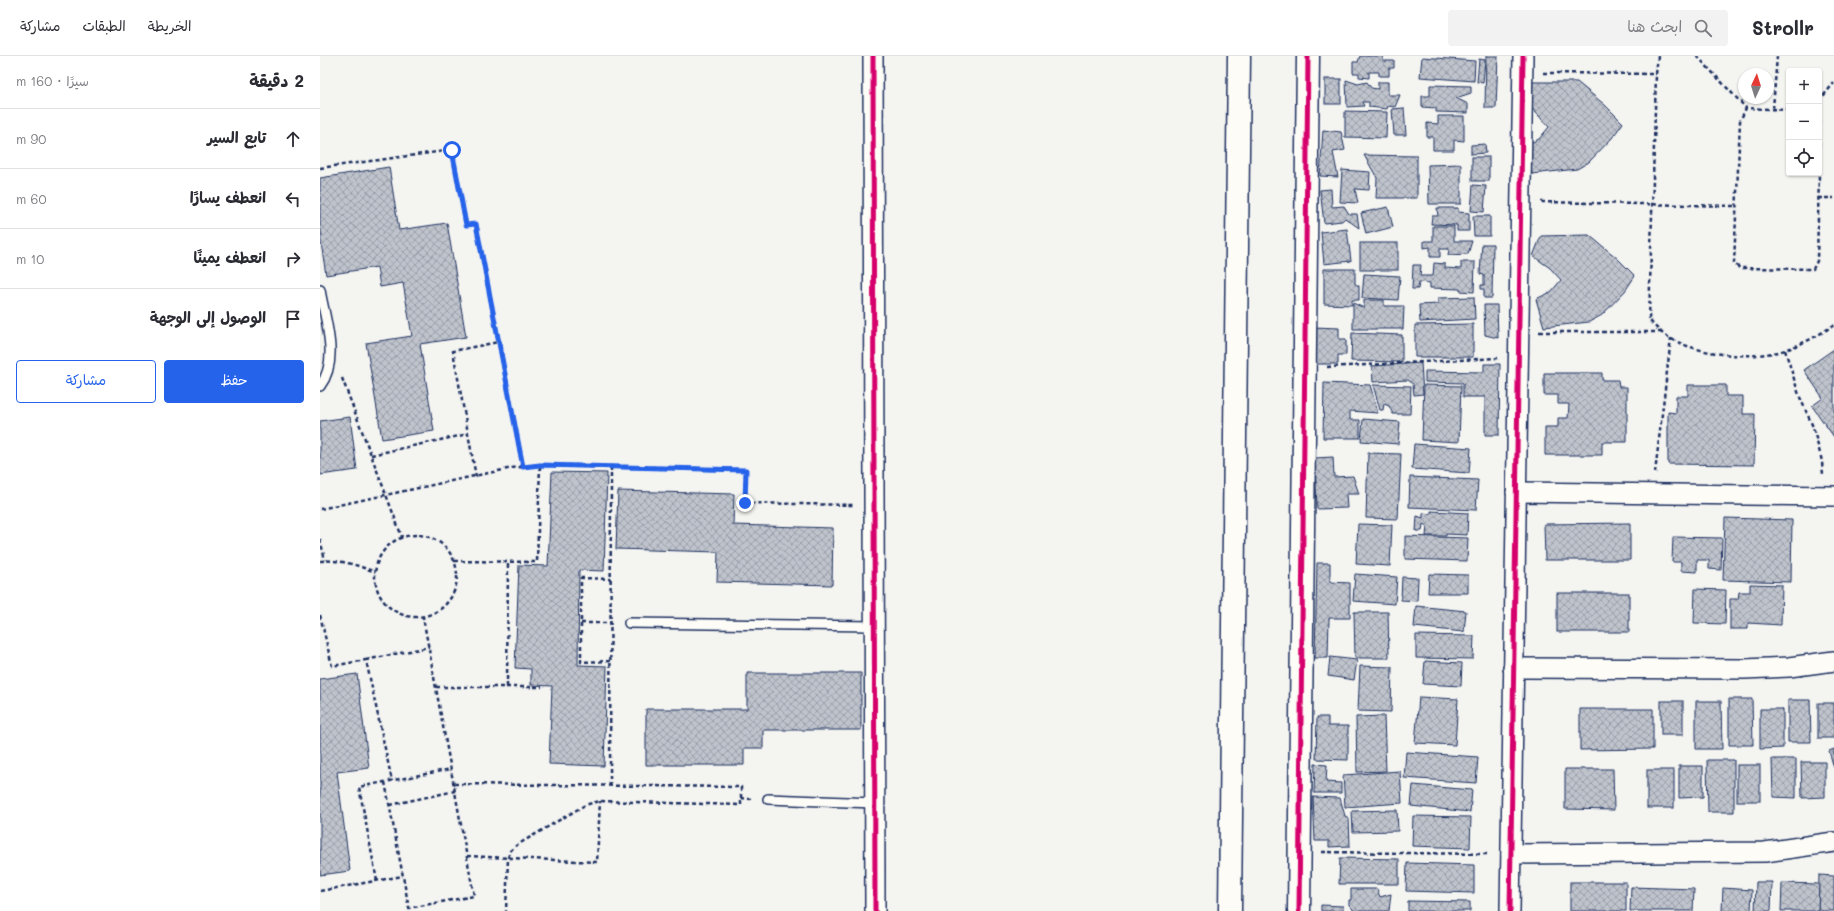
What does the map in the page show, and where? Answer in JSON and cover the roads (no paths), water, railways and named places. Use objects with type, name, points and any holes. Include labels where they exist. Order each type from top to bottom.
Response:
[{"type":"street","points":[[873,56],[875,911]]},
{"type":"street","points":[[1230,911],[1238,56]]},
{"type":"street","points":[[1299,911],[1308,56]]},
{"type":"street","points":[[1510,911],[1523,65]]},
{"type":"street","points":[[1516,492],[1830,496]]},
{"type":"street","points":[[1513,668],[1744,669],[1789,667],[1834,661]]},
{"type":"street","points":[[1511,854],[1765,852],[1834,842]]},
{"type":"lane","points":[[320,290],[330,344],[331,362],[326,379],[320,386]]},
{"type":"lane","points":[[629,623],[874,626]]},
{"type":"lane","points":[[768,799],[874,803]]}]
